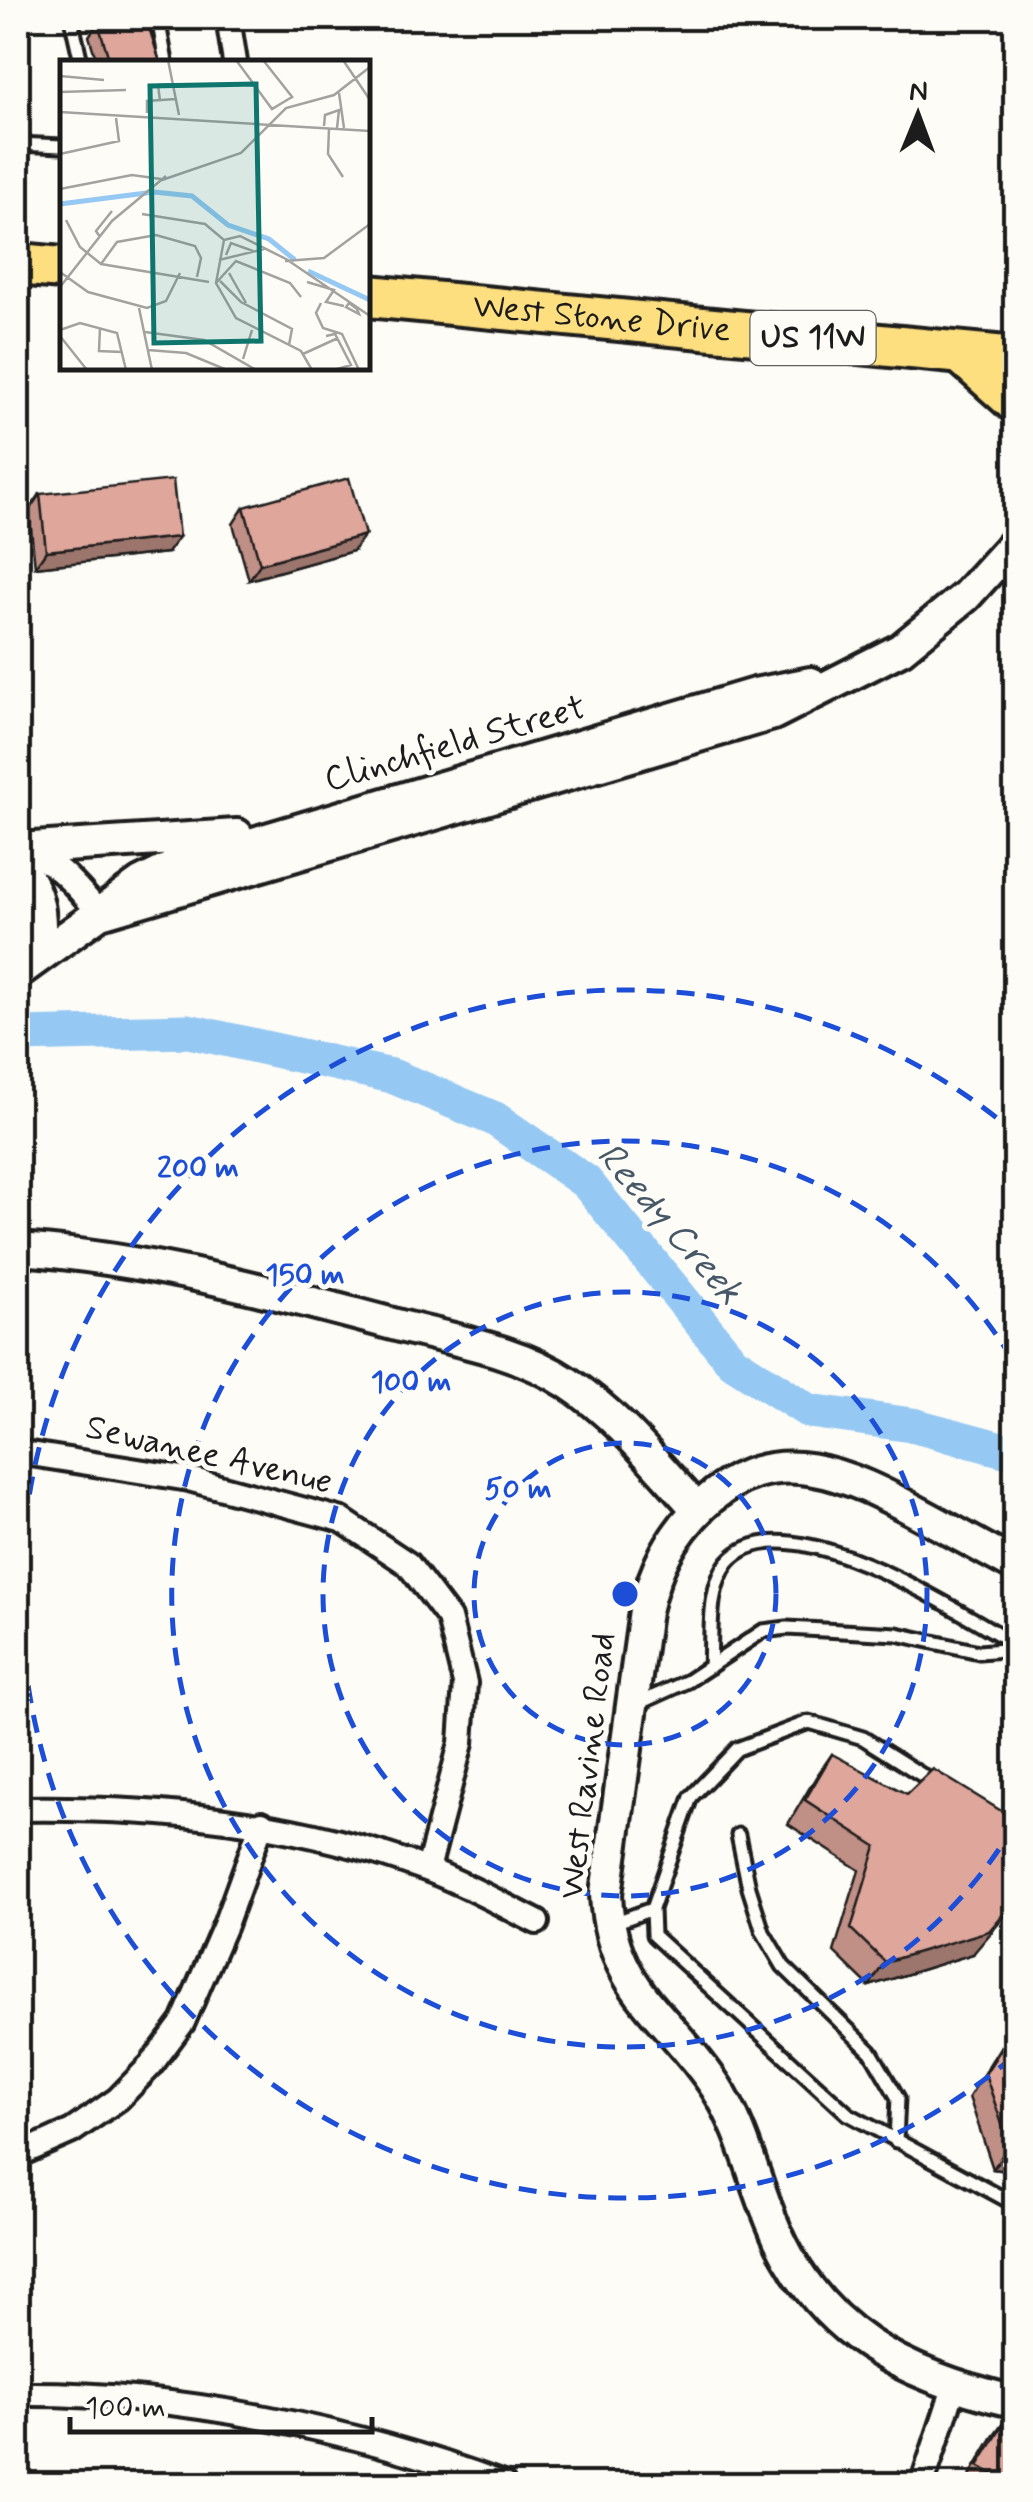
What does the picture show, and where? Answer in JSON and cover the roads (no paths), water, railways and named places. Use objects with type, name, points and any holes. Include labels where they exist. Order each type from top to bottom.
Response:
[{"type":"highway","points":[[18,264],[60,268]]},
{"type":"highway","name":"West Stone Drive","points":[[370,296],[1016,358]]},
{"type":"highway","points":[[961,353],[1016,402]]},
{"type":"street","points":[[228,18],[235,60]]},
{"type":"street","name":"Clinchfield Street","points":[[100,914],[762,718],[901,649],[966,596],[1016,541]]},
{"type":"street","name":"Clinchfield Street","points":[[29,963],[141,883],[173,866],[755,694],[844,677]]},
{"type":"street","points":[[18,850],[290,832]]},
{"type":"street","points":[[18,850],[59,870],[100,914]]},
{"type":"street","points":[[18,866],[28,877],[39,902],[29,963]]},
{"type":"street","points":[[18,1249],[68,1252],[269,1291],[516,1356],[567,1382],[613,1418],[698,1510],[777,1489],[828,1492],[868,1508],[1016,1588]]},
{"type":"street","name":"Sewanee Avenue","points":[[18,1452],[188,1480],[342,1520],[408,1564],[448,1618],[465,1683],[461,1743],[428,1869]]},
{"type":"street","name":"West Ravine Road","points":[[1016,1566],[855,1479],[819,1470],[780,1469],[748,1475],[722,1486],[671,1542],[653,1575],[644,1611],[609,1860],[608,1925],[616,1955],[635,1989],[680,2038],[717,2089],[738,2128],[771,2222],[797,2273],[835,2317],[892,2360],[954,2388],[1016,2402]]},
{"type":"street","name":"West Ravine Road","points":[[18,1809],[149,1810],[262,1823],[428,1869],[537,1922]]},
{"type":"street","points":[[18,2155],[72,2130],[118,2099],[184,2022],[262,1823]]},
{"type":"street","points":[[922,2484],[954,2388]]},
{"type":"street","points":[[18,2394],[146,2401],[266,2419],[368,2441],[503,2484]]},
{"type":"lane","points":[[71,18],[81,60]]},
{"type":"lane","points":[[158,18],[166,60]]},
{"type":"lane","points":[[18,144],[60,146]]},
{"type":"lane","points":[[710,1667],[716,1584],[730,1560],[765,1541],[817,1545],[900,1580],[1016,1647]]},
{"type":"lane","points":[[632,1707],[688,1681],[763,1632],[787,1628],[897,1634],[979,1652],[1016,1647]]},
{"type":"lane","points":[[946,1790],[863,1738],[809,1722],[737,1749],[691,1797],[652,1909],[653,1935],[848,2114],[1016,2205]]},
{"type":"lane","points":[[738,1835],[763,1932],[783,1966],[871,2052],[898,2098],[896,2140]]},
{"type":"lane","points":[[608,1925],[652,1909]]},
{"type":"waterway","name":"Reedy Creek","points":[[18,1035],[188,1031],[392,1076],[495,1119],[586,1182],[733,1362],[809,1411],[912,1425],[1016,1453]]}]
